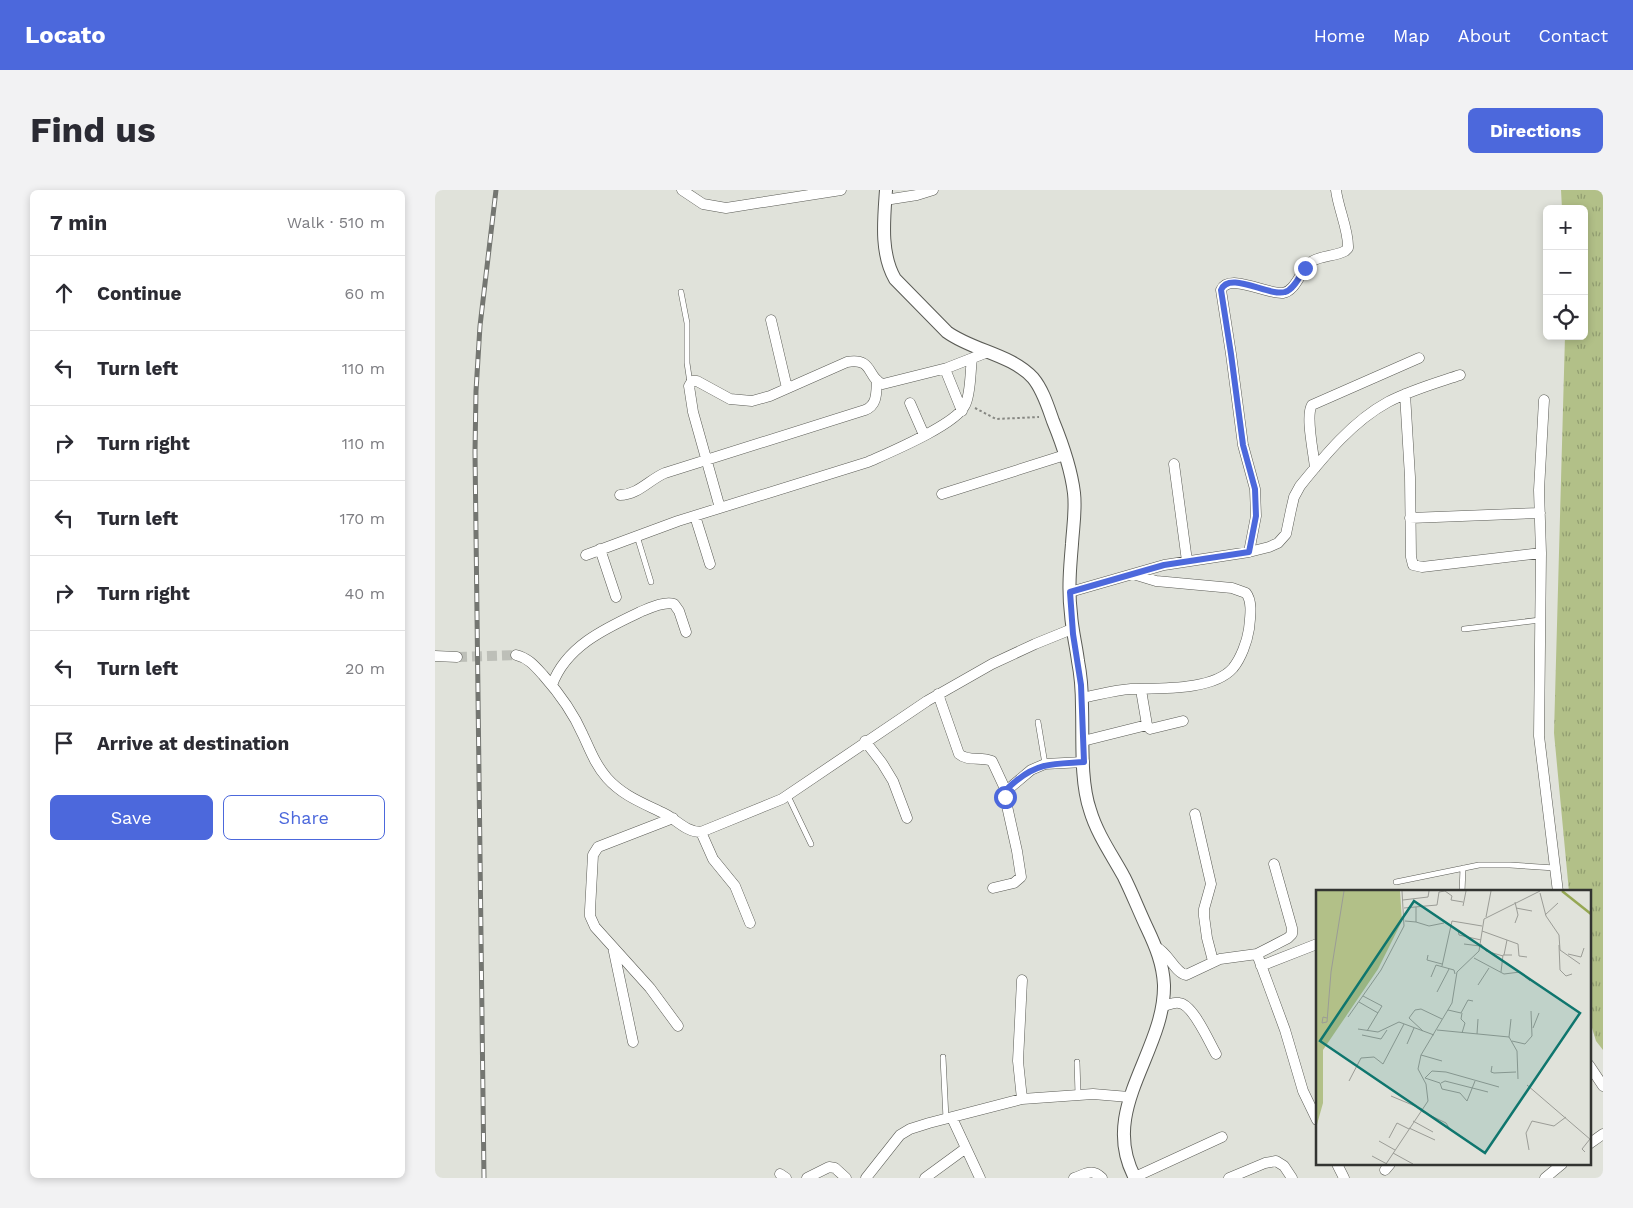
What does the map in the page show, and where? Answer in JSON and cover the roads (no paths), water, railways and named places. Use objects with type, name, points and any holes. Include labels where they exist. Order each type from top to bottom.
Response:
[{"type":"street","points":[[681,190],[703,204],[726,208],[836,190]]},
{"type":"street","points":[[933,190],[917,195],[885,195],[884,231],[886,256],[890,270],[895,279],[947,332],[955,338],[1012,363],[1024,370],[1035,380],[1052,416],[1065,455],[1074,492],[1069,573],[1072,628],[1079,662],[1084,762],[1089,809],[1102,840],[1124,878],[1160,956],[1163,972],[1163,1006],[1151,1043],[1129,1097],[1125,1115],[1124,1149],[1126,1158],[1135,1178],[1222,1137]]},
{"type":"street","points":[[1249,552],[1256,516],[1255,489],[1243,445],[1221,290],[1222,286],[1231,283],[1248,285],[1276,293],[1285,292],[1292,287],[1311,262],[1345,251],[1348,240],[1336,190]]},
{"type":"street","points":[[771,320],[787,388]]},
{"type":"street","points":[[720,508],[693,412],[690,384],[692,381],[697,381],[723,396],[737,400],[752,401],[761,399],[847,362],[854,361],[868,367],[881,384],[885,384],[945,369],[988,352]]},
{"type":"street","points":[[1315,468],[1309,416],[1312,405],[1419,358]]},
{"type":"street","points":[[586,555],[637,535],[890,453],[949,421],[964,406],[972,359]]},
{"type":"street","points":[[945,369],[964,406]]},
{"type":"street","points":[[1070,592],[1164,565],[1249,552],[1269,547],[1284,539],[1294,498],[1300,486],[1353,427],[1386,403],[1405,394],[1460,376]]},
{"type":"street","points":[[620,495],[630,494],[640,489],[660,475],[870,408],[875,401],[877,380]]},
{"type":"street","points":[[1405,394],[1411,557],[1416,567],[1541,553]]},
{"type":"street","points":[[1544,400],[1539,490],[1541,553],[1539,736],[1558,890]]},
{"type":"street","points":[[910,403],[924,435]]},
{"type":"street","points":[[943,494],[1065,455]]},
{"type":"street","points":[[1174,464],[1187,561]]},
{"type":"street","points":[[1411,518],[1539,513]]},
{"type":"street","points":[[695,516],[710,564]]},
{"type":"street","points":[[600,550],[616,597]]},
{"type":"street","points":[[1082,698],[1128,690],[1159,689],[1202,683],[1224,675],[1233,668],[1247,637],[1250,620],[1250,601],[1246,592],[1156,581],[1133,574]]},
{"type":"street","points":[[552,685],[560,667],[593,637],[611,626],[644,611],[665,603],[674,604],[679,611],[686,632]]},
{"type":"street","points":[[516,655],[528,660],[552,685],[571,710],[595,762],[606,777],[628,796],[673,818],[689,830],[701,832],[771,804],[938,694],[992,664],[1072,628]]},
{"type":"street","points":[[435,656],[457,657]]},
{"type":"street","points":[[1141,690],[1147,725],[1150,729],[1153,730],[1183,721]]},
{"type":"street","points":[[938,694],[959,754],[964,758],[988,759],[992,761],[1006,791],[1006,800],[1021,877],[1014,882],[993,888]]},
{"type":"street","points":[[1083,741],[1147,725]]},
{"type":"street","points":[[865,742],[882,763],[893,781],[907,818]]},
{"type":"street","points":[[1006,791],[1031,770],[1045,764],[1084,762]]},
{"type":"street","points":[[1195,814],[1211,884],[1204,916],[1213,961]]},
{"type":"street","points":[[673,818],[602,844],[595,851],[592,863],[590,916],[595,927],[650,988],[678,1026]]},
{"type":"street","points":[[701,832],[713,859],[735,886],[750,923]]},
{"type":"street","points":[[1155,947],[1166,954],[1184,975],[1213,961],[1228,957],[1257,954],[1283,942],[1292,931],[1274,864]]},
{"type":"street","points":[[1261,966],[1316,944]]},
{"type":"street","points":[[613,948],[633,1042]]},
{"type":"street","points":[[1257,954],[1285,1030],[1303,1091],[1316,1115]]},
{"type":"street","points":[[1022,980],[1018,1061],[1022,1099]]},
{"type":"street","points":[[1163,1006],[1177,1003],[1188,1007],[1216,1054]]},
{"type":"street","points":[[1591,1068],[1603,1086]]},
{"type":"street","points":[[866,1178],[890,1146],[901,1135],[916,1127],[1022,1099],[1078,1094],[1107,1094],[1129,1097]]},
{"type":"street","points":[[949,1118],[980,1178]]},
{"type":"street","points":[[1591,1143],[1603,1134]]},
{"type":"street","points":[[925,1178],[966,1148]]},
{"type":"street","points":[[1229,1178],[1265,1163],[1276,1161],[1284,1166],[1293,1178]]},
{"type":"street","points":[[1338,1166],[1344,1178]]},
{"type":"street","points":[[1545,1178],[1560,1166]]},
{"type":"street","points":[[807,1178],[829,1167],[835,1168],[846,1178]]},
{"type":"street","points":[[1074,1178],[1092,1172],[1102,1178]]},
{"type":"lane","points":[[681,292],[687,323],[687,363],[690,384]]},
{"type":"lane","points":[[637,535],[651,582]]},
{"type":"lane","points":[[1463,629],[1540,620]]},
{"type":"lane","points":[[1038,722],[1045,764]]},
{"type":"lane","points":[[787,795],[811,844]]},
{"type":"lane","points":[[1396,882],[1479,865],[1556,868]]},
{"type":"lane","points":[[1462,890],[1463,868]]},
{"type":"lane","points":[[943,1057],[949,1118]]},
{"type":"lane","points":[[1077,1062],[1078,1094]]},
{"type":"tunnel","points":[[457,657],[516,655]]},
{"type":"railway","points":[[484,1178],[475,452],[480,326],[496,190]]}]
